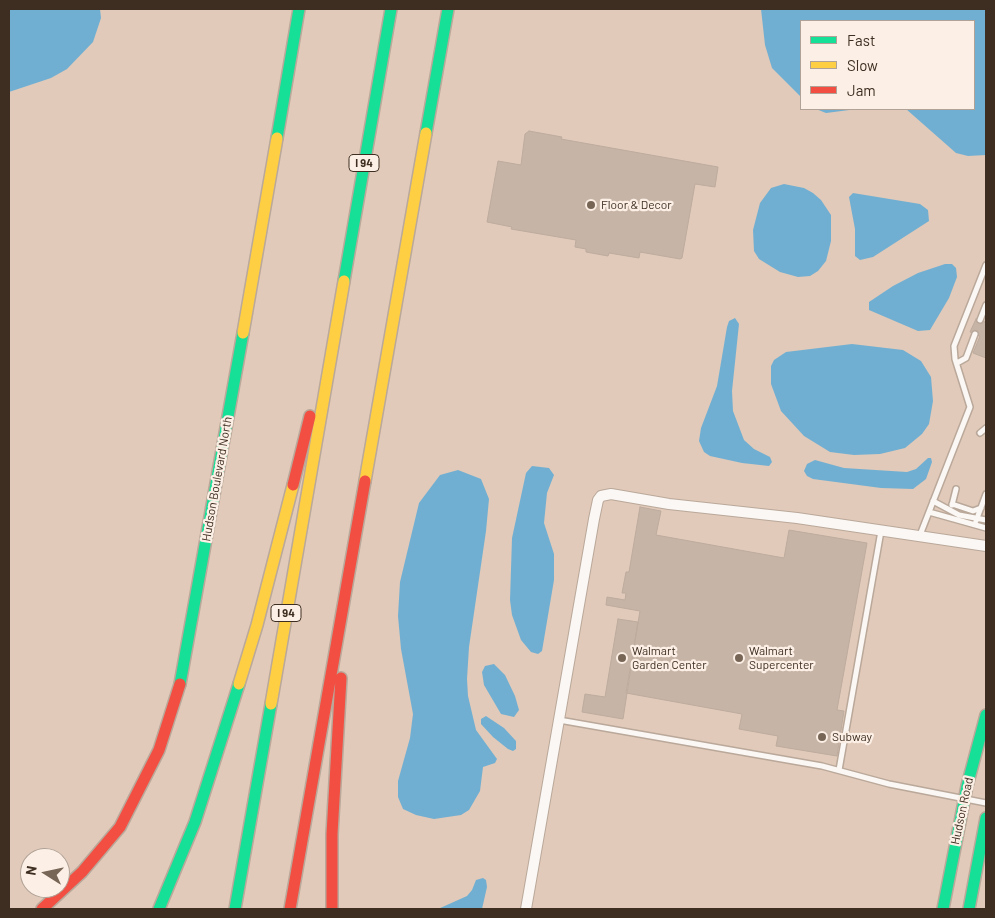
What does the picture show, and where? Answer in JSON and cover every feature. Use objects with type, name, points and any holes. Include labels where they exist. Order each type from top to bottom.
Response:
[{"type":"main road","name":"Hudson Boulevard North","points":[[42,909],[82,872],[120,827],[159,750],[177,698],[191,629],[299,9]]},
{"type":"main road","name":"I 94","points":[[235,909],[391,9]]},
{"type":"main road","points":[[290,909],[448,9]]},
{"type":"main road","points":[[159,909],[195,822],[257,625],[337,317]]},
{"type":"main road","points":[[332,909],[333,824],[345,600]]},
{"type":"main road","name":"Hudson Road","points":[[943,909],[964,798],[986,715]]},
{"type":"main road","name":"Hudson Road","points":[[969,909],[986,818]]},
{"type":"street","points":[[526,909],[597,503],[601,496],[611,494],[920,535],[986,546]]},
{"type":"lane","points":[[920,535],[970,407],[954,350],[986,265]]},
{"type":"lane","points":[[980,320],[986,305]]},
{"type":"lane","points":[[957,363],[966,358],[975,334]]},
{"type":"lane","points":[[980,433],[986,428]]},
{"type":"lane","points":[[950,510],[956,489]]},
{"type":"lane","points":[[972,525],[978,519],[986,494]]},
{"type":"lane","points":[[933,501],[950,510],[986,520]]},
{"type":"lane","points":[[952,504],[968,510],[981,508]]},
{"type":"lane","points":[[929,512],[986,528]]},
{"type":"lane","points":[[839,770],[881,531]]},
{"type":"lane","points":[[559,720],[839,770],[889,784],[986,803]]},
{"type":"water","points":[[9,9],[100,9],[101,18],[93,42],[67,69],[51,78],[9,92]]},
{"type":"water","points":[[761,9],[986,9],[986,155],[968,156],[956,153],[907,110],[975,110],[975,20],[800,20],[800,96],[772,68],[765,45]]},
{"type":"water","points":[[818,110],[849,110],[826,113]]},
{"type":"water","points":[[784,184],[804,188],[813,193],[821,200],[831,215],[831,241],[826,261],[818,271],[810,276],[798,277],[780,272],[759,259],[754,251],[753,230],[760,203],[771,188]]},
{"type":"water","points":[[853,193],[920,204],[928,210],[929,221],[873,257],[860,260],[855,256],[855,229],[849,197]]},
{"type":"water","points":[[945,264],[952,264],[956,268],[957,277],[949,298],[930,330],[918,331],[869,310],[869,302],[893,286],[918,273]]},
{"type":"water","points":[[735,318],[739,324],[732,391],[733,411],[744,440],[754,449],[770,457],[772,462],[769,466],[742,463],[710,456],[704,452],[699,441],[701,428],[717,386],[727,327],[729,321]]},
{"type":"water","points":[[852,344],[903,350],[921,361],[931,377],[933,401],[929,424],[922,434],[905,448],[880,454],[854,455],[830,452],[804,436],[781,411],[771,384],[771,366],[774,360],[786,352]]},
{"type":"water","points":[[928,458],[931,458],[932,462],[926,479],[913,489],[881,488],[813,479],[807,476],[804,471],[807,464],[815,460],[844,468],[907,472],[916,469]]},
{"type":"water","points":[[532,466],[549,468],[554,475],[547,493],[544,523],[554,554],[554,580],[542,651],[538,654],[531,652],[521,640],[512,615],[510,600],[512,538],[526,473]]},
{"type":"water","points":[[458,470],[481,479],[489,499],[469,647],[467,679],[468,696],[476,730],[497,759],[495,763],[483,767],[480,791],[469,810],[461,815],[434,819],[416,815],[403,809],[398,797],[398,781],[410,738],[413,714],[401,649],[398,616],[400,582],[419,503],[440,475]]},
{"type":"water","points":[[494,664],[505,675],[515,696],[519,710],[514,717],[501,714],[484,685],[482,672],[485,666]]},
{"type":"water","points":[[486,716],[504,728],[516,741],[516,749],[513,751],[508,749],[481,724],[481,719]]},
{"type":"water","points":[[483,878],[486,880],[487,887],[482,909],[438,909],[467,896],[476,880]]},
{"type":"building","name":"Floor & Decor","points":[[529,131],[562,137],[561,139],[718,167],[715,187],[695,184],[682,258],[640,252],[639,258],[609,253],[608,256],[586,252],[586,249],[575,247],[576,240],[511,229],[512,227],[487,222],[498,161],[521,165],[525,134]]},
{"type":"building","points":[[976,319],[985,322],[986,319],[986,358],[973,353],[980,336],[970,332]]},
{"type":"building","name":"Walmart Supercenter","points":[[640,507],[661,511],[656,535],[784,558],[789,530],[867,543],[837,710],[844,711],[837,756],[776,746],[778,736],[739,729],[742,714],[626,693],[640,611],[606,605],[607,597],[625,600],[626,593],[622,593],[626,572],[629,572]]},
{"type":"building","name":"Walmart Garden Center","points":[[618,619],[638,622],[623,719],[582,712],[585,694],[605,697]]},
{"type":"traffic: fast","points":[[277,138],[299,9]]},
{"type":"traffic: fast","points":[[344,281],[391,9]]},
{"type":"traffic: fast","points":[[426,133],[448,9]]},
{"type":"traffic: fast","points":[[180,684],[243,333]]},
{"type":"traffic: fast","points":[[159,909],[195,822],[239,684]]},
{"type":"traffic: fast","points":[[235,909],[271,704]]},
{"type":"traffic: fast","points":[[943,909],[967,786],[986,715]]},
{"type":"traffic: fast","points":[[969,909],[986,818]]},
{"type":"traffic: slow","points":[[365,481],[426,133]]},
{"type":"traffic: slow","points":[[243,333],[277,138]]},
{"type":"traffic: slow","points":[[271,704],[344,281]]},
{"type":"traffic: slow","points":[[239,684],[257,625],[293,485]]},
{"type":"traffic: jam","points":[[293,485],[310,416]]},
{"type":"traffic: jam","points":[[290,909],[365,481]]},
{"type":"traffic: jam","points":[[332,909],[332,834],[341,678]]},
{"type":"traffic: jam","points":[[42,909],[82,872],[120,827],[159,750],[180,684]]},
{"type":"place","name":"Floor & Decor","points":[[591,205]]},
{"type":"place","name":"Walmart Garden Center","points":[[622,658]]},
{"type":"place","name":"Walmart Supercenter","points":[[739,658]]},
{"type":"place","name":"Subway","points":[[822,737]]}]
